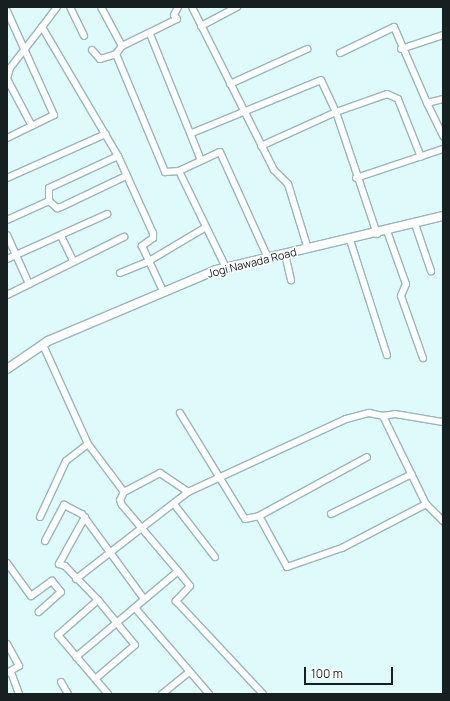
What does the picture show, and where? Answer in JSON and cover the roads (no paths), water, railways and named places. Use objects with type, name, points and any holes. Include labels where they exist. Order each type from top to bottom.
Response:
[{"type":"street","points":[[70,7],[84,36]]},
{"type":"street","points":[[101,7],[122,46]]},
{"type":"street","points":[[92,50],[100,59],[116,54],[122,46],[150,34],[177,19],[174,15],[178,7]]},
{"type":"street","points":[[192,7],[274,170],[288,184],[308,249]]},
{"type":"street","points":[[201,26],[237,7]]},
{"type":"street","points":[[32,126],[7,79],[10,68],[25,46],[42,27],[54,8]]},
{"type":"street","points":[[7,11],[25,46],[54,115],[7,138]]},
{"type":"street","points":[[42,27],[118,156],[153,234],[153,238],[142,246],[163,291]]},
{"type":"street","points":[[340,53],[394,27],[401,49],[443,136]]},
{"type":"street","points":[[150,34],[192,133],[201,160]]},
{"type":"street","points":[[401,49],[443,35]]},
{"type":"street","points":[[230,84],[307,49]]},
{"type":"street","points":[[116,54],[165,172],[179,171],[220,152],[268,258]]},
{"type":"street","points":[[192,133],[321,80],[336,112],[356,178],[377,234]]},
{"type":"street","points":[[261,146],[336,112],[387,94],[398,99],[421,157]]},
{"type":"street","points":[[428,103],[443,99]]},
{"type":"street","points":[[7,178],[106,134]]},
{"type":"street","points":[[356,178],[443,149]]},
{"type":"street","points":[[118,156],[49,188],[50,201],[57,208],[61,207],[126,176]]},
{"type":"street","points":[[179,171],[226,268]]},
{"type":"street","points":[[7,220],[50,201]]},
{"type":"street","points":[[7,258],[61,236],[107,214]]},
{"type":"street","name":"Jogi Nawada Road","points":[[7,369],[43,345],[163,291],[226,268],[377,234],[443,216]]},
{"type":"street","points":[[415,224],[431,271]]},
{"type":"street","points":[[120,273],[149,261],[206,227]]},
{"type":"street","points":[[387,231],[406,284],[401,296],[423,358]]},
{"type":"street","points":[[7,235],[29,284]]},
{"type":"street","points":[[61,236],[73,261]]},
{"type":"street","points":[[7,295],[124,237]]},
{"type":"street","points":[[350,240],[387,355]]},
{"type":"street","points":[[285,254],[291,280]]},
{"type":"street","points":[[43,345],[76,412],[88,444],[124,492]]},
{"type":"street","points":[[180,413],[243,518],[259,516],[367,457]]},
{"type":"street","points":[[76,579],[188,492],[346,419],[369,413],[383,416],[395,414],[443,422]]},
{"type":"street","points":[[383,416],[426,504],[443,521]]},
{"type":"street","points":[[40,517],[66,461],[88,444]]},
{"type":"street","points":[[188,492],[160,473],[124,492],[120,500],[122,505],[190,586],[176,601],[263,694]]},
{"type":"street","points":[[331,514],[412,474]]},
{"type":"street","points":[[174,504],[215,557]]},
{"type":"street","points":[[259,516],[287,567],[342,548],[426,504]]},
{"type":"street","points":[[45,541],[64,505],[85,517],[109,553],[144,599]]},
{"type":"street","points":[[85,517],[58,564],[65,566],[98,600],[118,622],[135,645],[95,679]]},
{"type":"street","points":[[7,563],[31,596],[52,581],[61,592],[39,612]]},
{"type":"street","points":[[76,657],[136,609],[144,599],[178,571]]},
{"type":"street","points":[[98,600],[58,634],[108,694]]},
{"type":"street","points":[[136,609],[209,694]]},
{"type":"street","points":[[7,644],[20,666],[9,673],[19,694]]},
{"type":"street","points":[[162,694],[189,672]]},
{"type":"street","points":[[61,682],[68,694]]}]
